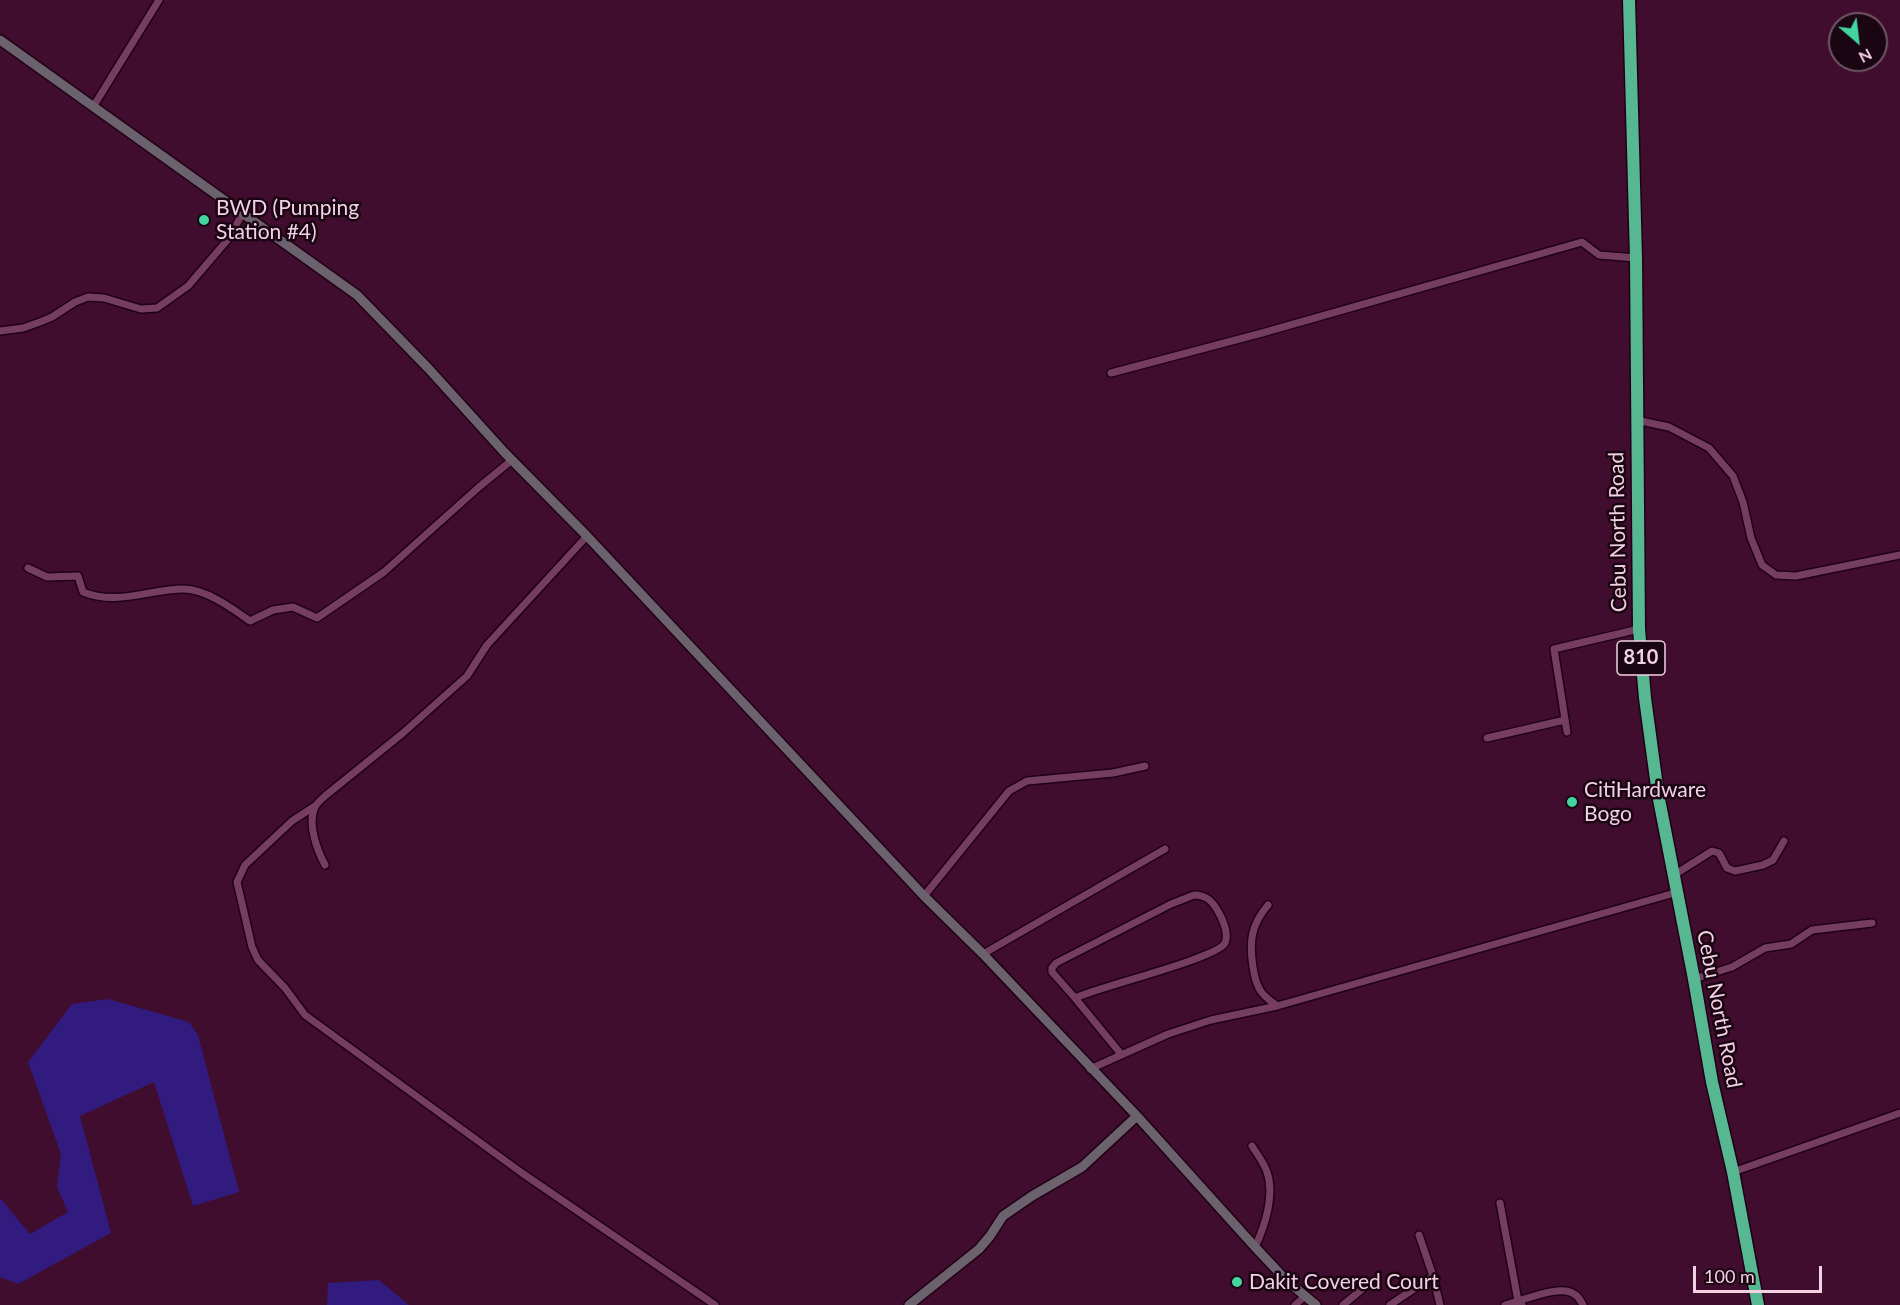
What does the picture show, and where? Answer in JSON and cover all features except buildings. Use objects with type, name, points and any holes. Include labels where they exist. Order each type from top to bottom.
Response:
[{"type":"highway","name":"Cebu North Road","points":[[1629,0],[1636,258],[1639,630],[1651,752],[1695,979],[1712,1082],[1733,1172],[1758,1305]]},
{"type":"main road","points":[[0,40],[357,295],[924,896],[983,954],[1137,1116],[1286,1280],[1316,1305]]},
{"type":"main road","points":[[909,1305],[979,1249],[1003,1216],[1082,1167],[1137,1116]]},
{"type":"street","points":[[93,107],[159,0]]},
{"type":"street","points":[[0,331],[24,328],[52,317],[75,302],[88,297],[104,298],[141,309],[157,308],[188,286],[230,237],[242,214]]},
{"type":"street","points":[[1111,373],[1262,333],[1582,242],[1599,255],[1636,258]]},
{"type":"street","points":[[1636,420],[1669,427],[1709,448],[1733,476],[1743,502],[1750,538],[1762,565],[1776,575],[1796,576],[1900,555]]},
{"type":"street","points":[[28,568],[47,577],[78,576],[83,592],[97,598],[118,598],[186,589],[222,601],[250,621],[273,610],[293,607],[316,618],[384,572],[512,460]]},
{"type":"street","points":[[586,536],[487,645],[467,676],[403,733],[325,795],[315,806],[292,821],[244,865],[237,882],[239,894],[258,960],[285,988],[305,1015],[522,1173],[715,1305]]},
{"type":"street","points":[[1567,732],[1554,649],[1639,630]]},
{"type":"street","points":[[1487,738],[1565,720]]},
{"type":"street","points":[[924,896],[1017,785],[1027,781],[1113,773],[1145,766]]},
{"type":"street","points":[[315,806],[312,822],[319,854],[326,865]]},
{"type":"street","points":[[1674,875],[1712,851],[1719,853],[1726,868],[1735,871],[1763,865],[1773,860],[1784,841]]},
{"type":"street","points":[[983,954],[1165,849]]},
{"type":"street","points":[[1090,1069],[1168,1034],[1211,1020],[1277,1006],[1678,892]]},
{"type":"street","points":[[1075,998],[1220,950],[1225,944],[1226,937],[1216,908],[1203,895],[1194,895],[1056,963],[1052,968],[1052,972],[1121,1054]]},
{"type":"street","points":[[1268,905],[1255,924],[1250,949],[1260,991],[1277,1006]]},
{"type":"street","points":[[1695,979],[1732,967],[1765,948],[1791,944],[1812,930],[1872,922]]},
{"type":"street","points":[[1733,1172],[1900,1113]]},
{"type":"street","points":[[1252,1146],[1267,1172],[1270,1191],[1263,1231],[1255,1247]]},
{"type":"street","points":[[1500,1203],[1520,1303]]},
{"type":"street","points":[[1419,1235],[1440,1305]]},
{"type":"street","points":[[1390,1305],[1433,1276]]},
{"type":"street","points":[[1343,1305],[1366,1286]]},
{"type":"street","points":[[1505,1305],[1520,1303],[1556,1291],[1576,1294],[1583,1305]]},
{"type":"street","points":[[1295,1305],[1305,1296]]},
{"type":"shaded area","points":[[108,999],[189,1022],[198,1035],[239,1192],[193,1206],[154,1082],[80,1116],[111,1233],[18,1284],[0,1277],[0,1198],[30,1234],[68,1212],[57,1187],[61,1154],[28,1062],[72,1004]]},
{"type":"shaded area","points":[[379,1280],[409,1305],[327,1305],[328,1283]]},
{"type":"place","name":"BWD (Pumping Station #4)","points":[[204,220]]},
{"type":"place","name":"CitiHardware Bogo","points":[[1572,802]]},
{"type":"place","name":"Dakit Covered Court","points":[[1237,1282]]}]
